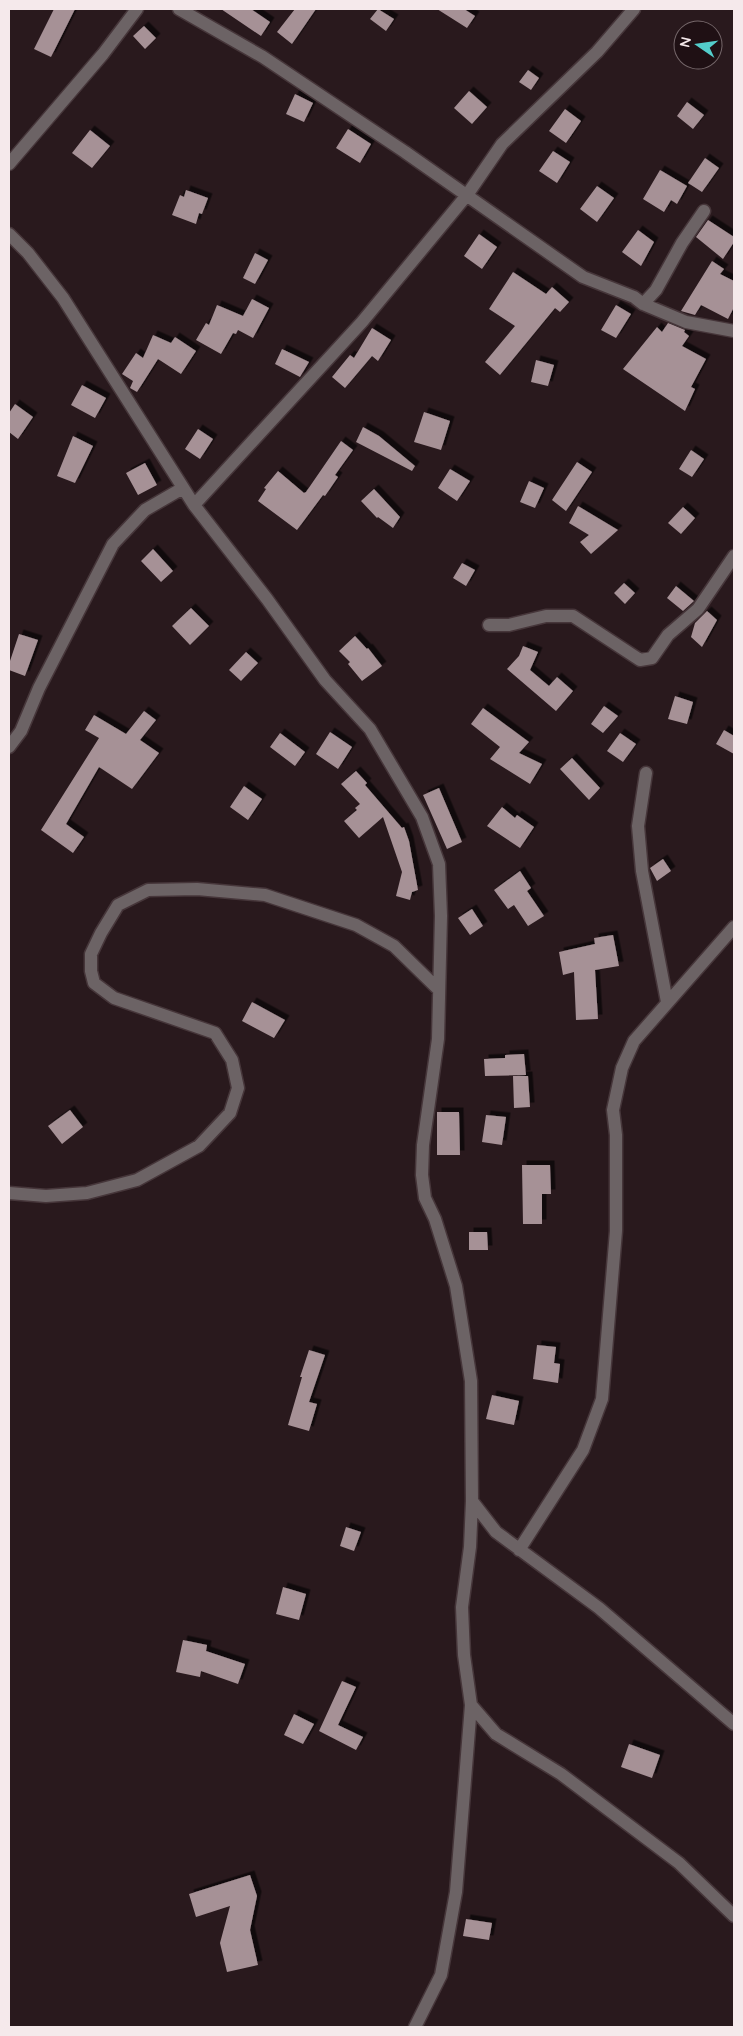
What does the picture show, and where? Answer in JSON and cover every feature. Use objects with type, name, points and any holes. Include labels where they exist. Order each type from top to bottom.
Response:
[{"type":"street","points":[[9,164],[103,54],[137,9]]},
{"type":"street","points":[[179,9],[264,58],[467,195],[583,277],[634,297],[643,304],[686,322],[734,331]]},
{"type":"street","points":[[194,505],[362,322],[467,195],[502,144],[597,52],[634,9]]},
{"type":"street","points":[[643,304],[656,290],[682,243],[704,211]]},
{"type":"street","points":[[9,234],[28,253],[63,298],[194,505],[267,599],[325,680],[370,729],[422,817],[440,864],[441,916],[438,1039],[423,1145],[422,1175],[425,1198],[435,1219],[456,1286],[471,1381],[472,1501],[470,1547],[462,1607],[464,1655],[471,1705],[456,1892],[441,1975],[415,2027]]},
{"type":"street","points":[[9,747],[21,731],[39,688],[113,544],[145,510],[183,488]]},
{"type":"street","points":[[489,625],[510,625],[546,616],[573,616],[640,660],[652,658],[668,635],[698,608],[734,556]]},
{"type":"street","points":[[646,773],[638,826],[642,871],[667,1002]]},
{"type":"street","points":[[9,1194],[46,1196],[87,1193],[137,1180],[199,1146],[230,1113],[238,1088],[232,1060],[215,1033],[114,998],[94,983],[91,971],[91,954],[101,933],[118,905],[148,890],[197,889],[265,895],[356,925],[394,946],[439,990]]},
{"type":"street","points":[[519,1550],[583,1450],[602,1400],[616,1231],[616,1135],[614,1110],[622,1068],[634,1041],[734,928]]},
{"type":"street","points":[[472,1501],[496,1532],[599,1608],[734,1724]]},
{"type":"street","points":[[471,1705],[496,1734],[560,1774],[679,1863],[734,1916]]},
{"type":"building","points":[[54,9],[75,9],[51,57],[34,49]]},
{"type":"building","points":[[221,9],[251,9],[270,22],[261,36]]},
{"type":"building","points":[[295,9],[316,9],[292,44],[277,32]]},
{"type":"building","points":[[378,9],[394,19],[386,31],[370,19]]},
{"type":"building","points":[[437,9],[464,9],[475,16],[467,28]]},
{"type":"building","points":[[144,26],[156,38],[145,49],[133,36]]},
{"type":"building","points":[[528,70],[539,78],[531,90],[519,82]]},
{"type":"building","points":[[469,91],[487,107],[472,124],[454,108]]},
{"type":"building","points":[[295,94],[313,103],[304,122],[286,114]]},
{"type":"building","points":[[687,102],[704,115],[693,129],[677,116]]},
{"type":"building","points":[[565,109],[581,121],[566,143],[549,131]]},
{"type":"building","points":[[348,129],[371,144],[360,163],[336,148]]},
{"type":"building","points":[[90,130],[110,146],[92,168],[72,153]]},
{"type":"building","points":[[553,151],[570,162],[557,183],[539,171]]},
{"type":"building","points":[[705,158],[719,168],[702,192],[688,183]]},
{"type":"building","points":[[660,170],[687,186],[677,204],[671,200],[664,212],[643,199]]},
{"type":"building","points":[[597,186],[614,198],[597,222],[580,209]]},
{"type":"building","points":[[186,190],[208,198],[202,214],[199,213],[196,224],[172,215],[180,195],[184,197]]},
{"type":"building","points":[[708,220],[734,237],[734,242],[723,259],[696,237]]},
{"type":"building","points":[[638,230],[654,242],[641,266],[622,252]]},
{"type":"building","points":[[479,234],[497,247],[482,269],[464,256]]},
{"type":"building","points":[[255,253],[268,260],[255,284],[243,278]]},
{"type":"building","points":[[712,261],[724,269],[720,274],[734,281],[734,307],[728,319],[701,305],[695,315],[681,311]]},
{"type":"building","points":[[513,272],[546,294],[552,287],[569,302],[560,312],[555,308],[500,375],[485,362],[515,326],[489,309]]},
{"type":"building","points":[[252,299],[269,308],[253,338],[238,330],[236,334],[233,333],[221,354],[196,340],[206,323],[209,325],[217,305],[243,316]]},
{"type":"building","points":[[616,305],[631,314],[616,338],[601,330]]},
{"type":"building","points":[[668,323],[685,330],[684,332],[689,336],[682,346],[706,359],[691,387],[695,389],[685,411],[623,369],[657,327],[662,332]]},
{"type":"building","points":[[372,328],[391,340],[378,361],[372,356],[345,388],[332,377],[350,355],[354,358]]},
{"type":"building","points":[[153,335],[171,343],[175,337],[196,351],[181,374],[158,359],[137,392],[130,388],[133,381],[122,374],[136,353],[143,358]]},
{"type":"building","points":[[282,349],[309,362],[300,377],[275,364]]},
{"type":"building","points":[[536,360],[554,365],[548,386],[531,382]]},
{"type":"building","points":[[82,385],[106,398],[95,418],[71,405]]},
{"type":"building","points":[[15,404],[33,417],[18,439],[9,432],[9,413]]},
{"type":"building","points":[[424,412],[450,421],[441,450],[414,442]]},
{"type":"building","points":[[363,427],[379,436],[415,466],[412,471],[356,442]]},
{"type":"building","points":[[198,429],[213,439],[200,459],[185,449]]},
{"type":"building","points":[[73,436],[93,446],[75,483],[57,476]]},
{"type":"building","points":[[341,441],[353,450],[335,475],[338,477],[325,496],[323,495],[297,530],[258,501],[266,489],[264,488],[278,471],[304,493],[306,492]]},
{"type":"building","points":[[691,450],[704,459],[692,477],[679,469]]},
{"type":"building","points":[[577,462],[592,472],[566,511],[552,500]]},
{"type":"building","points":[[145,463],[157,485],[138,495],[126,473]]},
{"type":"building","points":[[450,469],[470,481],[457,501],[438,488]]},
{"type":"building","points":[[529,481],[544,488],[535,508],[520,502]]},
{"type":"building","points":[[374,489],[400,517],[393,528],[377,518],[361,501]]},
{"type":"building","points":[[578,506],[618,530],[591,554],[580,542],[589,535],[569,523]]},
{"type":"building","points":[[683,507],[695,518],[681,534],[668,523]]},
{"type":"building","points":[[153,549],[173,571],[161,582],[141,561]]},
{"type":"building","points":[[462,563],[475,570],[466,586],[453,578]]},
{"type":"building","points":[[624,583],[635,593],[625,604],[614,593]]},
{"type":"building","points":[[676,586],[694,601],[683,611],[667,598]]},
{"type":"building","points":[[191,608],[209,626],[190,645],[172,626]]},
{"type":"building","points":[[707,611],[717,620],[702,647],[691,637],[695,623]]},
{"type":"building","points":[[19,634],[38,640],[25,676],[9,670],[9,664]]},
{"type":"building","points":[[355,636],[368,648],[382,666],[362,681],[348,664],[350,662],[339,651]]},
{"type":"building","points":[[523,646],[538,652],[530,670],[549,686],[557,677],[573,691],[556,711],[507,669],[519,656]]},
{"type":"building","points":[[246,652],[258,663],[241,681],[229,670]]},
{"type":"building","points":[[675,696],[693,702],[687,724],[668,719]]},
{"type":"building","points":[[604,706],[618,716],[603,733],[591,724]]},
{"type":"building","points":[[483,708],[529,742],[519,753],[542,764],[530,784],[490,759],[500,747],[471,724]]},
{"type":"building","points":[[144,711],[156,720],[140,740],[159,753],[132,789],[99,767],[66,824],[84,837],[73,853],[41,830],[99,738],[85,730],[94,715],[126,734]]},
{"type":"building","points":[[724,730],[734,736],[734,754],[716,744]]},
{"type":"building","points":[[330,732],[352,747],[338,769],[316,754]]},
{"type":"building","points":[[280,733],[305,752],[295,766],[270,747]]},
{"type":"building","points":[[620,733],[636,744],[623,762],[607,751]]},
{"type":"building","points":[[572,758],[600,788],[589,800],[560,769]]},
{"type":"building","points":[[356,771],[367,783],[365,785],[402,828],[404,827],[409,841],[418,890],[412,892],[410,900],[396,896],[402,872],[383,817],[359,838],[344,821],[357,810],[355,808],[360,804],[341,784]]},
{"type":"building","points":[[244,786],[262,799],[248,820],[230,807]]},
{"type":"building","points":[[439,788],[462,842],[447,849],[423,795]]},
{"type":"building","points":[[502,807],[515,818],[517,815],[534,827],[520,848],[487,826]]},
{"type":"building","points":[[663,859],[671,871],[657,881],[650,868]]},
{"type":"building","points":[[520,871],[531,888],[527,891],[544,916],[528,926],[514,905],[508,909],[494,890]]},
{"type":"building","points":[[472,909],[483,926],[470,935],[458,918]]},
{"type":"building","points":[[613,935],[619,966],[595,970],[598,1019],[576,1020],[574,972],[563,975],[559,952],[595,944],[594,938]]},
{"type":"building","points":[[252,1002],[285,1020],[274,1038],[242,1021]]},
{"type":"building","points":[[524,1054],[526,1075],[485,1076],[484,1059],[505,1058],[505,1055]]},
{"type":"building","points":[[513,1076],[528,1076],[530,1107],[514,1108]]},
{"type":"building","points":[[70,1110],[83,1127],[62,1144],[48,1126]]},
{"type":"building","points":[[437,1112],[459,1112],[460,1155],[437,1155]]},
{"type":"building","points":[[486,1115],[506,1117],[502,1145],[482,1142]]},
{"type":"building","points":[[522,1165],[550,1165],[551,1194],[542,1194],[542,1224],[523,1224]]},
{"type":"building","points":[[469,1232],[487,1232],[488,1250],[469,1250]]},
{"type":"building","points":[[537,1345],[556,1347],[554,1363],[560,1364],[558,1383],[533,1379]]},
{"type":"building","points":[[309,1350],[325,1355],[309,1402],[317,1404],[309,1431],[288,1425]]},
{"type":"building","points":[[492,1395],[519,1401],[514,1425],[486,1419]]},
{"type":"building","points":[[346,1527],[361,1532],[354,1551],[340,1546]]},
{"type":"building","points":[[283,1587],[306,1594],[299,1620],[276,1614]]},
{"type":"building","points":[[183,1640],[207,1645],[206,1651],[245,1664],[238,1684],[201,1671],[200,1677],[176,1672]]},
{"type":"building","points":[[342,1681],[356,1687],[338,1725],[363,1737],[356,1750],[319,1731]]},
{"type":"building","points":[[294,1714],[314,1724],[303,1744],[284,1735]]},
{"type":"building","points":[[629,1744],[660,1755],[652,1778],[621,1767]]},
{"type":"building","points":[[250,1875],[257,1896],[250,1930],[258,1965],[227,1972],[220,1943],[230,1906],[196,1917],[189,1894]]},
{"type":"building","points":[[466,1919],[492,1923],[489,1940],[463,1936]]}]
